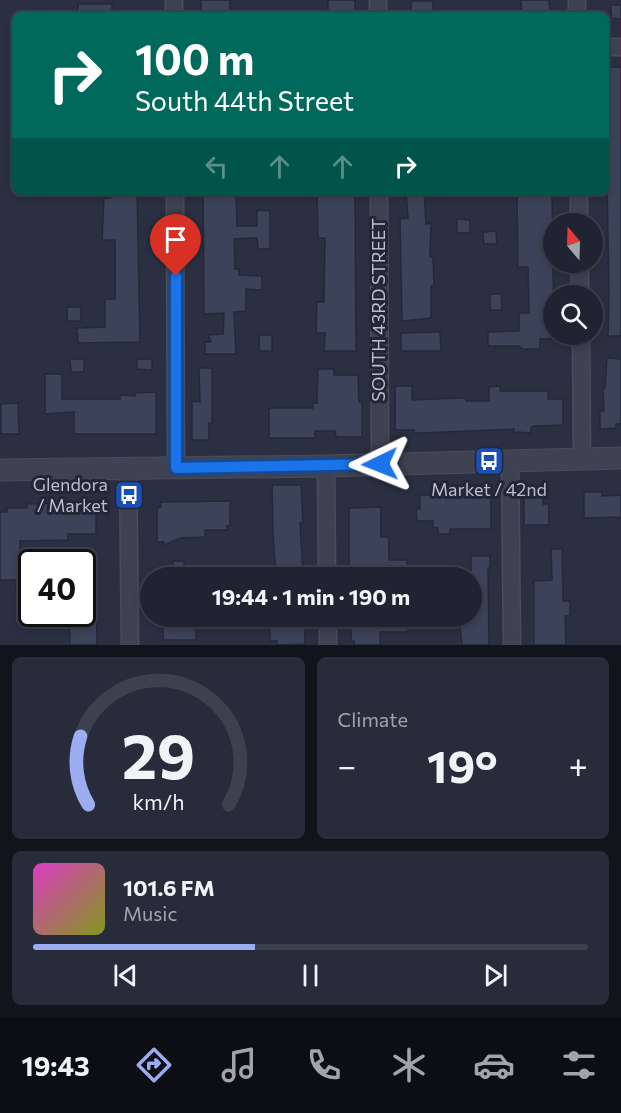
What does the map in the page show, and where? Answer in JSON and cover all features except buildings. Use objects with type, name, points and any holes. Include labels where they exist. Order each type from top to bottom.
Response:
[{"type":"street","points":[[175,195],[176,468]]},
{"type":"street","name":"SOUTH 43RD STREET","points":[[379,195],[380,464]]},
{"type":"street","points":[[579,195],[579,213]]},
{"type":"street","points":[[581,345],[582,459]]},
{"type":"street","points":[[0,470],[621,458]]},
{"type":"street","points":[[510,460],[512,645]]},
{"type":"street","points":[[326,465],[327,567]]},
{"type":"street","points":[[129,469],[130,645]]},
{"type":"street","points":[[328,627],[328,645]]},
{"type":"place","name":"Market / 42nd","points":[[489,461]]},
{"type":"place","name":"Glendora / Market","points":[[129,495]]},
{"type":"route","points":[[176,276],[176,468],[380,464]]}]
